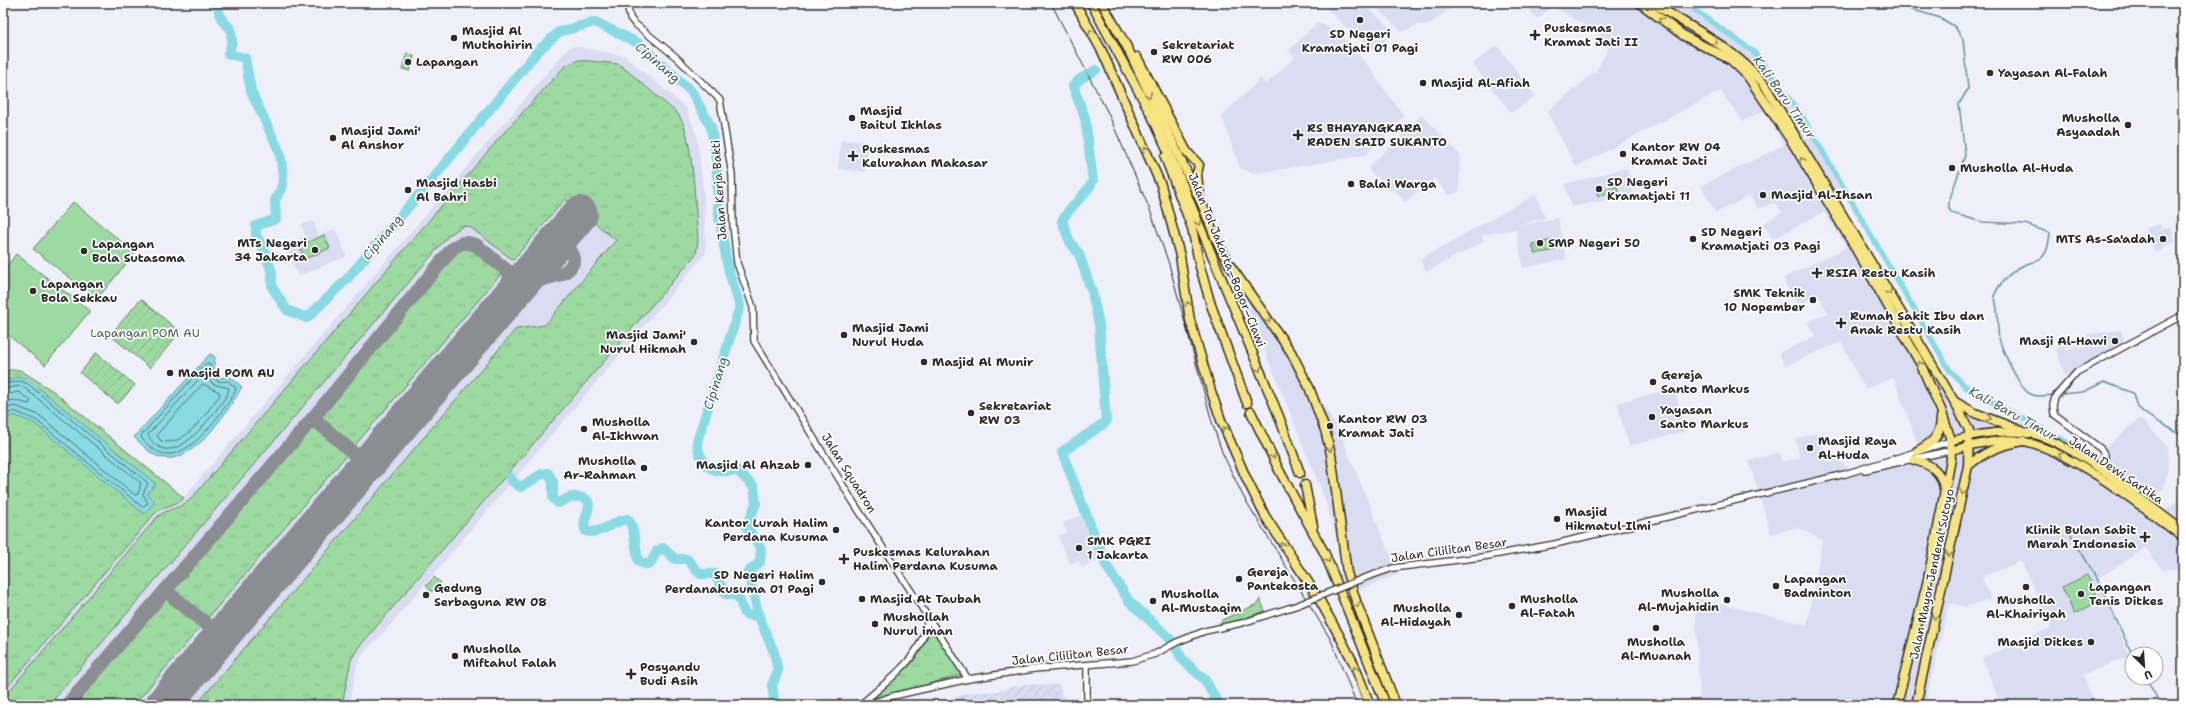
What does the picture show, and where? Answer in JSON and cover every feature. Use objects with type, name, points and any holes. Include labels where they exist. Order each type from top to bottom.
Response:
[{"type":"highway","points":[[1075,3],[1102,51],[1161,185],[1180,256],[1190,320],[1210,391],[1227,433],[1265,516],[1319,599],[1340,637],[1353,662],[1370,705]]},
{"type":"highway","name":"Jalan Tol Jakarta–Bogor–Ciawi","points":[[1091,3],[1152,116],[1183,185],[1278,414],[1300,473]]},
{"type":"highway","points":[[1102,3],[1126,47],[1202,204],[1214,237],[1229,264],[1282,339],[1308,387],[1325,430],[1331,454],[1347,573],[1357,604],[1396,705]]},
{"type":"highway","name":"Jalan Mayor Jenderal Sutoyo","points":[[1640,3],[1684,36],[1731,60],[1747,75],[1792,142],[1853,244],[1920,363],[1941,410],[1951,441],[1952,450],[1928,579],[1898,705]]},
{"type":"highway","name":"Jalan Mayor Jenderal Sutoyo","points":[[1653,3],[1724,48],[1750,68],[1764,84],[1954,401],[1969,430],[1965,438],[1968,466],[1916,705]]},
{"type":"highway","points":[[1126,47],[1135,55],[1150,80],[1187,152],[1199,165],[1197,174],[1202,204]]},
{"type":"highway","name":"Jalan Tol Jakarta–Bogor–Ciawi","points":[[1123,61],[1184,205],[1211,305],[1247,403]]},
{"type":"highway","points":[[1954,401],[1975,413],[2027,433]]},
{"type":"highway","points":[[1917,451],[1926,447],[1938,435],[1941,410]]},
{"type":"highway","points":[[1251,412],[1280,472],[1315,534],[1339,586],[1386,705]]},
{"type":"highway","points":[[1968,466],[1979,456],[1992,449],[2023,441]]},
{"type":"highway","points":[[1914,460],[1927,463],[1937,471],[1942,479],[1944,494]]},
{"type":"highway","points":[[1305,485],[1315,534]]},
{"type":"main road","name":"Jalan Dewi Sartika","points":[[1965,438],[2000,432],[2027,433],[2047,438],[2105,473],[2183,530]]},
{"type":"main road","name":"Jalan Cililitan Besar","points":[[1951,441],[1965,438]]},
{"type":"main road","name":"Jalan Dewi Sartika","points":[[1966,448],[2011,440],[2040,445],[2067,458],[2183,538]]},
{"type":"main road","name":"Jalan Cililitan Besar","points":[[1952,450],[1966,448]]},
{"type":"street","name":"Jalan Kerja Bakti","points":[[627,3],[630,18],[634,23],[676,58],[720,100],[732,175],[733,225],[737,263],[753,307],[754,341]]},
{"type":"street","points":[[2105,473],[2105,455],[2101,449],[2054,414],[2053,405],[2056,397],[2063,386],[2077,372],[2183,315]]},
{"type":"street","name":"Jalan Squadron","points":[[754,341],[852,500],[928,615],[968,679]]},
{"type":"street","name":"Jalan Cililitan Besar","points":[[1855,471],[1951,441]]},
{"type":"street","name":"Jalan Cililitan Besar","points":[[865,705],[893,696],[968,679],[1034,669],[1087,666],[1132,661],[1155,654],[1177,642],[1205,631],[1242,623],[1298,605],[1364,578],[1393,568],[1482,557],[1551,545],[1855,471],[1914,460],[1952,450]]},
{"type":"street","points":[[860,705],[909,660],[917,650],[927,626],[928,615]]},
{"type":"street","points":[[1087,666],[1087,705]]},
{"type":"shaded area","name":"SD Negeri Kramatjati 01 Pagi","points":[[1331,3],[1363,3],[1394,31],[1374,52],[1326,8]]},
{"type":"shaded area","points":[[1372,3],[1457,3],[1428,25],[1417,25],[1402,32]]},
{"type":"shaded area","points":[[1525,3],[1681,3],[1763,61],[1843,184],[1831,194],[1942,378],[1974,411],[2042,427],[2096,456],[2140,418],[2168,447],[2169,461],[2164,488],[2150,501],[2165,512],[2183,496],[2183,569],[2162,569],[2146,548],[2098,578],[2125,646],[2124,658],[2083,675],[2094,705],[2001,705],[1982,658],[2051,627],[2021,561],[1982,577],[1991,599],[1965,607],[1949,603],[1925,705],[1700,705],[1695,598],[1807,625],[1822,541],[1798,527],[1771,534],[1749,461],[1779,452],[1782,462],[1800,458],[1795,439],[1818,433],[1823,450],[1851,469],[1919,448],[1894,378],[1865,389],[1841,342],[1785,366],[1779,353],[1815,336],[1807,322],[1828,313],[1818,295],[1799,305],[1784,283],[1784,278],[1847,247],[1824,212],[1773,239],[1763,224],[1782,212],[1774,202],[1758,209],[1750,195],[1716,213],[1701,186],[1784,145],[1764,110],[1743,121],[1720,91],[1576,167],[1547,112],[1597,70],[1611,42],[1553,6],[1537,19]]},
{"type":"shaded area","points":[[1317,23],[1327,26],[1349,44],[1372,70],[1404,116],[1366,155],[1252,173],[1240,168],[1222,116],[1260,79],[1266,84],[1295,57],[1288,51]]},
{"type":"shaded area","points":[[1497,45],[1535,96],[1511,113],[1473,64]]},
{"type":"shaded area","points":[[574,46],[625,56],[686,108],[697,136],[704,198],[706,253],[385,631],[364,652],[357,665],[349,705],[3,705],[3,371],[20,370],[53,391],[184,497],[560,58],[569,48]]},
{"type":"shaded area","points":[[1422,115],[1460,155],[1459,191],[1449,196],[1434,178],[1405,202],[1393,188],[1390,191],[1377,176],[1375,177],[1369,170],[1370,166]]},
{"type":"shaded area","name":"Puskesmas Kelurahan Makasar","points":[[841,140],[868,142],[865,172],[838,169]]},
{"type":"shaded area","name":"SD Negeri Kramatjati 11","points":[[1627,168],[1634,195],[1571,207],[1565,184]]},
{"type":"shaded area","points":[[1536,194],[1545,218],[1516,226],[1558,218],[1566,259],[1523,268],[1516,229],[1481,235],[1484,241],[1426,272],[1420,259]]},
{"type":"shaded area","name":"MTs Negeri 34 Jakarta","points":[[313,221],[319,236],[335,229],[347,256],[298,276],[284,245],[305,236],[301,224]]},
{"type":"shaded area","name":"MTS As-Sa'adah","points":[[2160,224],[2162,230],[2171,227],[2176,242],[2162,247],[2163,250],[2155,253],[2146,228]]},
{"type":"shaded area","points":[[1226,255],[1309,378],[1343,440],[1398,574],[1354,592],[1323,494]]},
{"type":"shaded area","points":[[2121,330],[2126,347],[2065,376],[2056,349],[2064,346],[2066,350],[2079,345],[2080,348],[2087,347],[2087,334]]},
{"type":"shaded area","name":"Yayasan Santo Markus","points":[[1674,388],[1686,431],[1629,446],[1617,403]]},
{"type":"shaded area","name":"SMK PGRI 1 Jakarta","points":[[1081,515],[1100,560],[1082,568],[1079,561],[1070,564],[1058,536],[1067,532],[1063,523]]},
{"type":"shaded area","points":[[1025,684],[1059,685],[1063,698],[1081,700],[1080,705],[953,705],[952,698],[968,693],[997,691]]},
{"type":"green space","name":"Lapangan","points":[[407,53],[414,56],[410,71],[402,69]]},
{"type":"green space","points":[[579,60],[619,64],[677,113],[683,122],[687,136],[695,192],[698,240],[696,254],[358,648],[351,660],[342,705],[200,705],[202,698],[516,329],[545,325],[616,240],[565,199],[513,260],[470,227],[463,226],[449,235],[49,705],[3,705],[3,698],[158,516],[184,504],[192,498],[501,136],[565,66]]},
{"type":"green space","points":[[1617,186],[1618,192],[1598,196],[1597,190]]},
{"type":"green space","name":"Lapangan Bola Sutasoma","points":[[73,202],[135,253],[97,299],[33,249]]},
{"type":"green space","points":[[324,235],[330,248],[305,259],[299,246]]},
{"type":"green space","points":[[1553,240],[1555,250],[1535,254],[1532,244]]},
{"type":"green space","points":[[467,242],[476,245],[505,269],[134,705],[67,705],[179,576],[452,249],[460,243]]},
{"type":"green space","name":"Lapangan Bola Sekkau","points":[[16,254],[90,311],[45,365],[3,331],[3,271]]},
{"type":"green space","name":"Lapangan POM AU","points":[[141,299],[180,332],[150,368],[110,335]]},
{"type":"green space","points":[[96,353],[135,385],[118,404],[80,373]]},
{"type":"green space","points":[[20,370],[53,391],[184,498],[181,501],[161,509],[154,514],[3,692],[3,371]]},
{"type":"green space","name":"Lapangan Tenis Ditkes","points":[[2087,575],[2100,601],[2074,614],[2062,587]]},
{"type":"green space","points":[[434,577],[441,583],[432,592],[426,586]]},
{"type":"green space","points":[[1260,599],[1265,611],[1216,628],[1222,620],[1257,604]]},
{"type":"green space","points":[[933,631],[936,631],[961,675],[874,699],[872,696],[909,666],[921,651],[925,638]]},
{"type":"water","points":[[210,354],[215,357],[214,371],[217,376],[223,378],[227,374],[242,387],[216,425],[193,449],[180,456],[166,458],[153,454],[134,437]]},
{"type":"water","points":[[22,377],[30,381],[156,484],[147,494],[155,502],[144,514],[34,423],[13,415],[3,421],[3,381]]},
{"type":"waterway","name":"Cipinang","points":[[218,3],[221,18],[231,29],[232,42],[228,54],[245,58],[251,91],[280,153],[283,176],[282,187],[275,200],[276,219],[256,226],[256,235],[266,254],[272,273],[272,287],[287,310],[307,318],[347,279],[537,52],[559,32],[595,22],[638,43],[692,92],[711,127],[717,166],[718,209],[729,272],[740,306],[697,442],[701,458],[709,467],[714,470],[721,471],[737,470],[754,487],[756,503],[747,527],[761,549],[760,562],[748,572],[759,617],[774,652],[778,671],[772,685],[775,705]]},
{"type":"waterway","name":"Kali Baru Timur","points":[[1685,3],[1754,52],[1802,116],[1950,371],[1970,391],[2066,442],[2081,454]]},
{"type":"waterway","points":[[1899,3],[1910,9],[1941,18],[1955,27],[1963,39],[1968,89],[1959,104],[1965,155],[1949,201],[1949,209],[1952,213],[1982,222],[2025,224],[2050,233],[2048,247],[2043,256],[2010,274],[1999,286],[1994,296],[1997,307],[1999,338],[2007,360],[2021,385],[2026,391],[2033,395],[2055,395]]},
{"type":"waterway","points":[[1096,70],[1080,79],[1073,86],[1085,118],[1093,181],[1065,215],[1062,221],[1070,242],[1079,254],[1092,292],[1099,325],[1106,422],[1062,452],[1106,565],[1129,601],[1173,642],[1182,659],[1205,680],[1219,705]]},
{"type":"waterway","points":[[2061,394],[2083,392],[2104,382],[2133,393],[2137,405],[2144,413],[2183,437]]},
{"type":"waterway","points":[[510,477],[512,481],[521,487],[542,474],[548,473],[553,482],[553,498],[558,503],[573,497],[587,500],[589,504],[584,526],[586,531],[597,531],[627,519],[632,526],[639,562],[650,564],[657,551],[663,548],[675,559],[687,559],[700,574],[715,574],[725,594],[738,596],[745,614],[759,617]]},
{"type":"waterway","points":[[2071,535],[2099,582],[2128,646]]},
{"type":"waterway","points":[[2150,686],[2161,705]]},
{"type":"taxiway","points":[[508,300],[535,282],[563,273],[571,266],[574,260],[570,250],[562,242],[558,240],[548,241],[539,250],[532,271]]},
{"type":"taxiway","points":[[67,705],[313,418],[452,249],[463,243],[476,245],[522,283]]},
{"type":"taxiway","points":[[313,418],[367,465]]},
{"type":"taxiway","points":[[166,591],[221,636]]},
{"type":"taxiway","points":[[179,705],[183,686],[191,672]]},
{"type":"runway","points":[[163,705],[580,214]]},
{"type":"tram line","points":[[1051,3],[1108,113],[1150,210],[1169,264],[1212,422],[1222,452],[1243,496],[1331,640],[1357,705]]},
{"type":"place","name":"SD Negeri Kramatjati 01 Pagi","points":[[1360,20]]},
{"type":"place","name":"Puskesmas Kramat Jati II","points":[[1535,35]]},
{"type":"place","name":"Masjid Al Muthohirin","points":[[454,38]]},
{"type":"place","name":"Sekretariat RW 006","points":[[1154,52]]},
{"type":"place","name":"Lapangan","points":[[408,62]]},
{"type":"place","name":"Yayasan Al-Falah","points":[[1990,73]]},
{"type":"place","name":"Masjid Al-Afiah","points":[[1423,83]]},
{"type":"place","name":"Masjid Baitul Ikhlas","points":[[852,118]]},
{"type":"place","name":"Musholla Asyaadah","points":[[2128,125]]},
{"type":"place","name":"RS BHAYANGKARA RADEN SAID SUKANTO","points":[[1298,135]]},
{"type":"place","name":"Masjid Jami' Al Anshor","points":[[333,138]]},
{"type":"place","name":"Kantor RW 04 Kramat Jati","points":[[1623,154]]},
{"type":"place","name":"Puskesmas Kelurahan Makasar","points":[[853,156]]},
{"type":"place","name":"Musholla Al-Huda","points":[[1952,168]]},
{"type":"place","name":"Balai Warga","points":[[1351,184]]},
{"type":"place","name":"SD Negeri Kramatjati 11","points":[[1599,189]]},
{"type":"place","name":"Masjid Hasbi Al Bahri","points":[[408,190]]},
{"type":"place","name":"Masjid Al-Ihsan","points":[[1763,195]]},
{"type":"place","name":"SD Negeri Kramatjati 03 Pagi","points":[[1693,239]]},
{"type":"place","name":"MTS As-Sa'adah","points":[[2163,239]]},
{"type":"place","name":"SMP Negeri 50","points":[[1540,243]]},
{"type":"place","name":"MTs Negeri 34 Jakarta","points":[[315,250]]},
{"type":"place","name":"Lapangan Bola Sutasoma","points":[[84,251]]},
{"type":"place","name":"RSIA Restu Kasih","points":[[1817,273]]},
{"type":"place","name":"Lapangan Bola Sekkau","points":[[33,291]]},
{"type":"place","name":"SMK Teknik 10 Nopember","points":[[1813,300]]},
{"type":"place","name":"Rumah Sakit Ibu dan Anak Restu Kasih","points":[[1841,323]]},
{"type":"place","name":"Masjid Jami Nurul Huda","points":[[844,335]]},
{"type":"place","name":"Masji Al-Hawi","points":[[2115,341]]},
{"type":"place","name":"Masjid Jami' Nurul Hikmah","points":[[694,342]]},
{"type":"place","name":"Masjid Al Munir","points":[[924,362]]},
{"type":"place","name":"Masjid POM AU","points":[[170,373]]},
{"type":"place","name":"Gereja Santo Markus","points":[[1653,382]]},
{"type":"place","name":"Sekretariat RW 03","points":[[971,413]]},
{"type":"place","name":"Yayasan Santo Markus","points":[[1652,417]]},
{"type":"place","name":"Kantor RW 03 Kramat Jati","points":[[1330,426]]},
{"type":"place","name":"Musholla Al-Ikhwan","points":[[584,429]]},
{"type":"place","name":"Masjid Raya Al-Huda","points":[[1810,448]]},
{"type":"place","name":"Masjid Al Ahzab","points":[[808,465]]},
{"type":"place","name":"Musholla Ar-Rahman","points":[[644,468]]},
{"type":"place","name":"Masjid Hikmatul Ilmi","points":[[1557,519]]},
{"type":"place","name":"Kantor Lurah Halim Perdana Kusuma","points":[[836,530]]},
{"type":"place","name":"Klinik Bulan Sabit Merah Indonesia","points":[[2145,537]]},
{"type":"place","name":"SMK PGRI 1 Jakarta","points":[[1079,548]]},
{"type":"place","name":"Puskesmas Kelurahan Halim Perdana Kusuma","points":[[844,559]]},
{"type":"place","name":"Gereja Pantekosta","points":[[1239,579]]},
{"type":"place","name":"SD Negeri Halim Perdanakusuma 01 Pagi","points":[[822,582]]},
{"type":"place","name":"Lapangan Badminton","points":[[1776,586]]},
{"type":"place","name":"Musholla Al-Khairiyah","points":[[2026,587]]},
{"type":"place","name":"Lapangan Tenis Ditkes","points":[[2081,594]]},
{"type":"place","name":"Gedung Serbaguna RW 08","points":[[426,595]]},
{"type":"place","name":"Masjid At Taubah","points":[[862,599]]},
{"type":"place","name":"Musholla Al-Mujahidin","points":[[1727,600]]},
{"type":"place","name":"Musholla Al-Mustaqim","points":[[1153,601]]},
{"type":"place","name":"Musholla Al-Fatah","points":[[1512,606]]},
{"type":"place","name":"Musholla Al-Hidayah","points":[[1459,615]]},
{"type":"place","name":"Mushollah Nurul iman","points":[[875,624]]},
{"type":"place","name":"Musholla Al-Muanah","points":[[1656,628]]},
{"type":"place","name":"Masjid Ditkes","points":[[2091,642]]},
{"type":"place","name":"Musholla Miftahul Falah","points":[[455,656]]},
{"type":"place","name":"Posyandu Budi Asih","points":[[631,674]]}]
